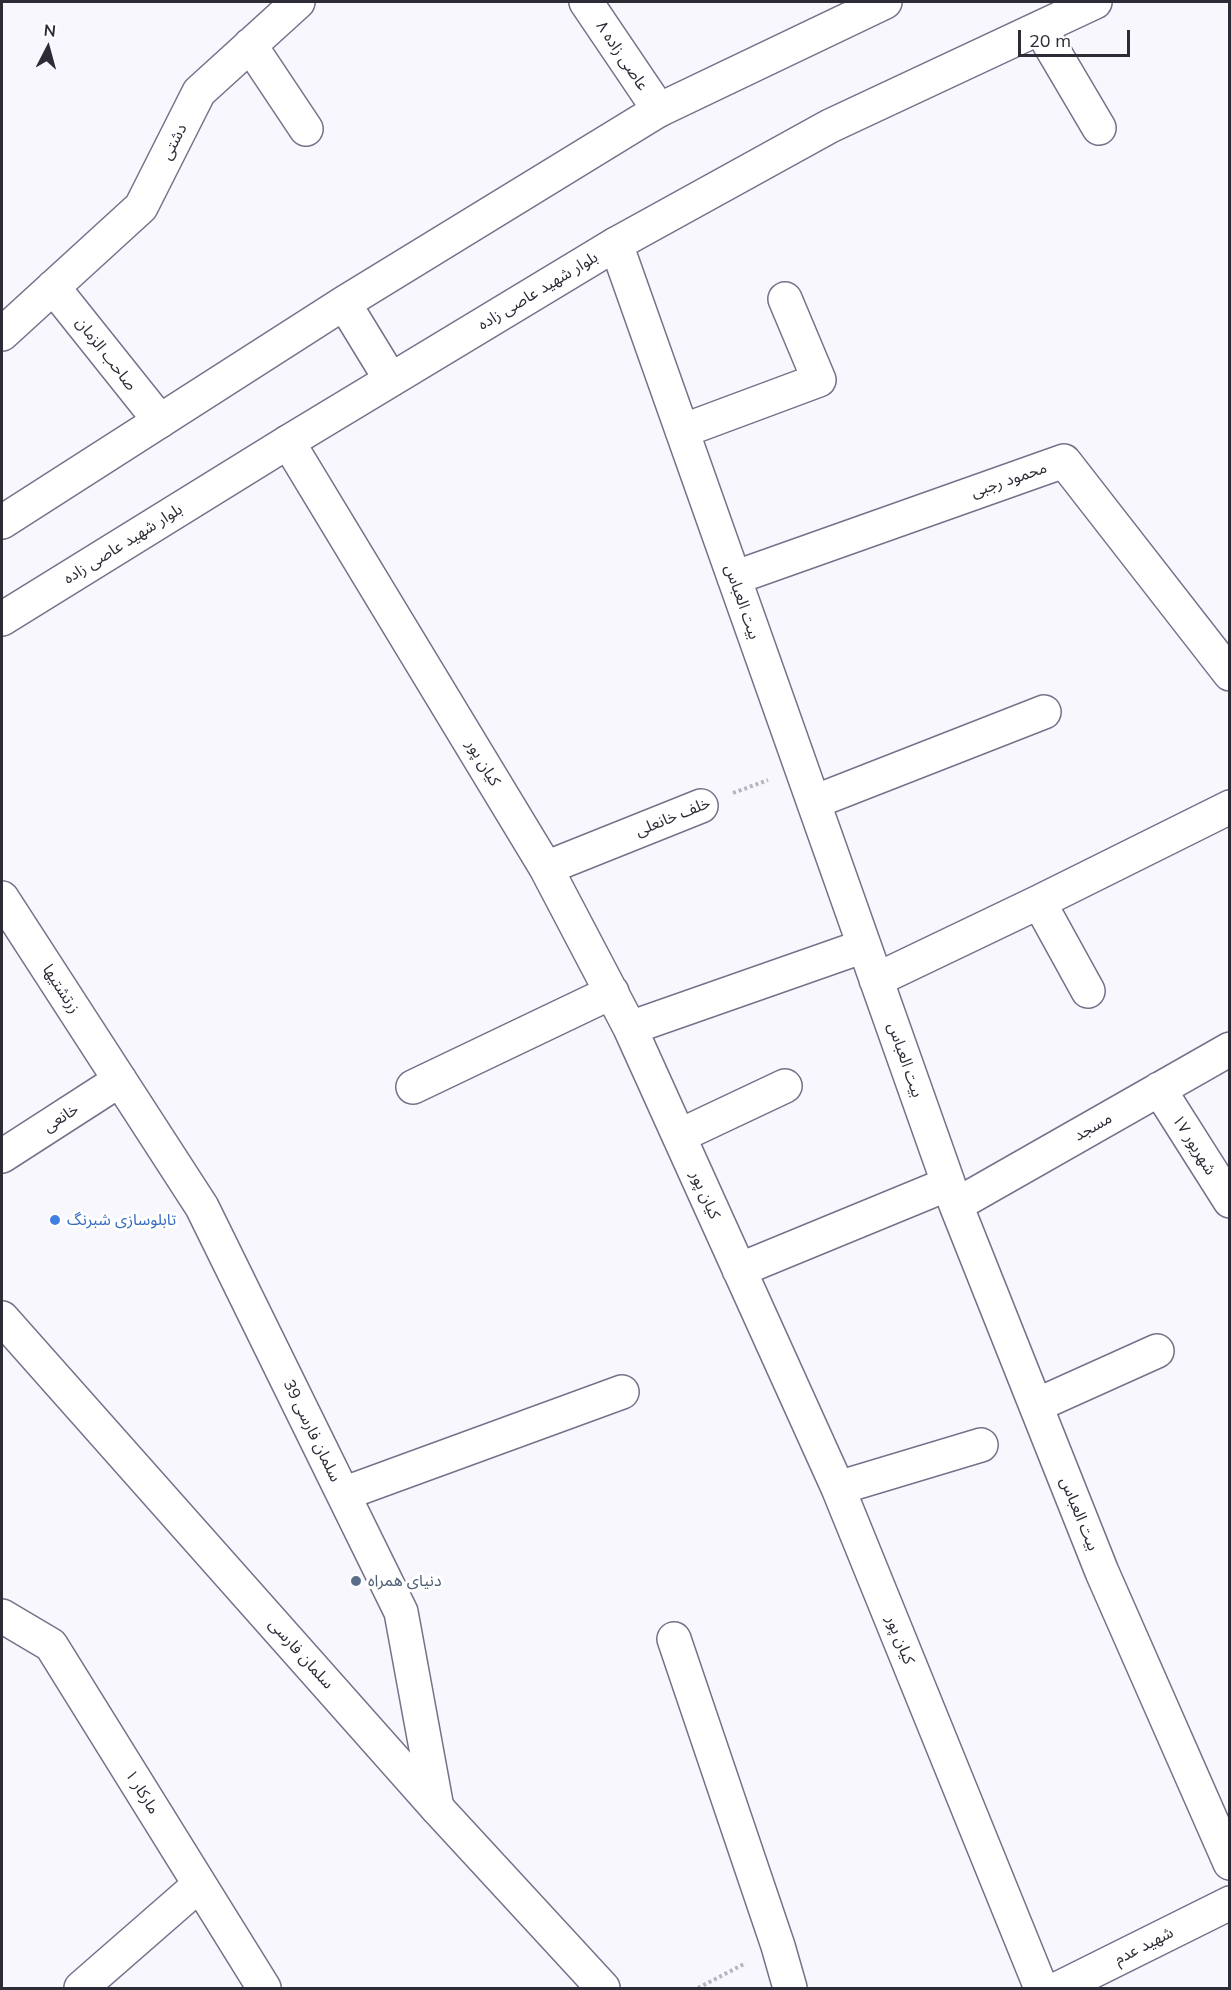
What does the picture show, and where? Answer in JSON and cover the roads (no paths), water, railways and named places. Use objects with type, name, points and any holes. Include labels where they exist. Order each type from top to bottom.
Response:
[{"type":"street","name":"دشتی","points":[[2,334],[141,207],[199,92],[298,2]]},
{"type":"street","name":"عاصی زاده ۸","points":[[586,2],[659,110]]},
{"type":"street","points":[[2,521],[344,303],[659,110],[885,2]]},
{"type":"street","name":"بلوار شهید عاصی زاده","points":[[2,619],[288,442],[616,244],[830,126],[1095,2]]},
{"type":"street","points":[[1040,28],[1100,128]]},
{"type":"street","points":[[250,45],[306,129]]},
{"type":"street","name":"بیت العباس","points":[[616,244],[952,1194],[1102,1572],[1230,1863]]},
{"type":"street","name":"صاحب الزمان","points":[[53,286],[160,421]]},
{"type":"street","points":[[682,431],[819,380],[785,299]]},
{"type":"street","points":[[344,303],[391,380]]},
{"type":"street","name":"کیان پور","points":[[288,442],[546,868],[630,1028],[838,1488],[1041,1989]]},
{"type":"street","name":"محمود رجبی","points":[[734,578],[1064,461],[1230,674]]},
{"type":"street","points":[[814,802],[1044,712]]},
{"type":"street","name":"خلف خانعلی","points":[[546,868],[701,806]]},
{"type":"street","points":[[876,980],[1230,807]]},
{"type":"street","name":"زرتشتیها","points":[[2,898],[120,1080]]},
{"type":"street","points":[[1039,902],[1088,991]]},
{"type":"street","points":[[630,1028],[864,946]]},
{"type":"street","points":[[413,1087],[612,992]]},
{"type":"street","name":"مسجد","points":[[739,1270],[952,1194],[1159,1089],[1230,1049]]},
{"type":"street","name":"خانعی","points":[[2,1156],[120,1080]]},
{"type":"street","name":"سلمان فارسی 39","points":[[120,1080],[202,1207],[401,1612],[437,1808]]},
{"type":"street","points":[[679,1136],[785,1086]]},
{"type":"street","name":"۱۷ شهریور","points":[[1159,1089],[1230,1201]]},
{"type":"street","name":"سلمان فارسی","points":[[2,1318],[437,1808],[603,1989]]},
{"type":"street","points":[[1037,1406],[1157,1351]]},
{"type":"street","points":[[343,1494],[622,1392]]},
{"type":"street","points":[[838,1488],[981,1445]]},
{"type":"street","name":"مارکار ۱","points":[[2,1616],[51,1644],[264,1989]]},
{"type":"street","points":[[674,1639],[778,1946],[790,1989]]},
{"type":"street","points":[[81,1989],[199,1885]]},
{"type":"street","name":"شهید عدم","points":[[1059,1989],[1230,1903]]},
{"type":"place","name":"تابلوسازی شبرنگ","points":[[55,1220]]},
{"type":"place","name":"دنیای همراه","points":[[356,1581]]}]
